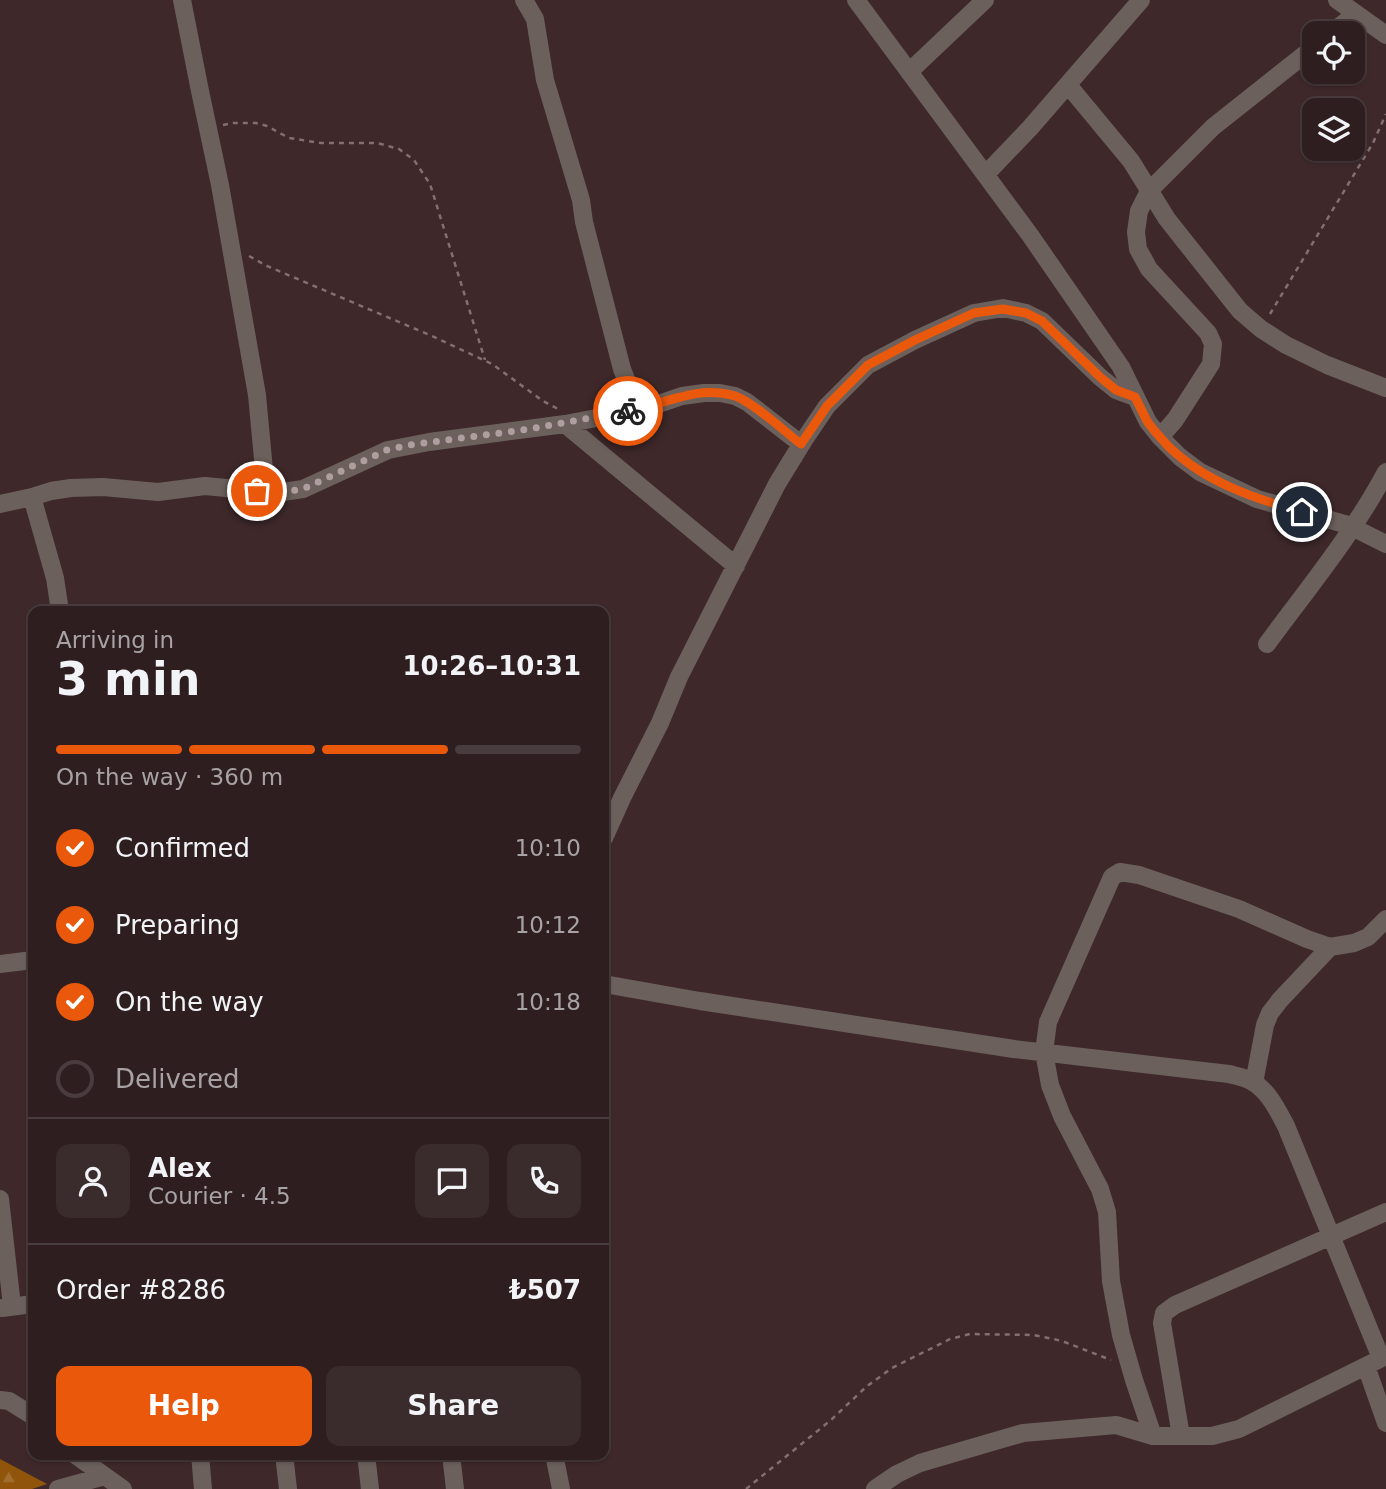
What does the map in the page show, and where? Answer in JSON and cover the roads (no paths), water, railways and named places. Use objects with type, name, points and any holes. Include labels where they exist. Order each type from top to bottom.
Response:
[{"type":"street","points":[[182,0],[220,185],[257,395],[267,491]]},
{"type":"street","points":[[524,0],[535,19],[545,80],[581,200],[584,222],[622,369],[630,389],[644,409]]},
{"type":"street","points":[[856,0],[1030,234],[1121,367],[1148,422],[1160,437],[1200,472],[1257,499],[1354,527],[1386,544]]},
{"type":"street","points":[[909,72],[985,0]]},
{"type":"street","points":[[1338,0],[1386,35]]},
{"type":"street","points":[[986,174],[1068,85],[1133,3]]},
{"type":"street","points":[[1347,21],[1356,14]]},
{"type":"street","points":[[1160,437],[1175,421],[1211,364],[1213,344],[1208,333],[1149,269],[1139,250],[1136,232],[1139,211],[1149,191],[1213,127],[1302,57]]},
{"type":"street","points":[[1068,85],[1131,161],[1167,219],[1240,311],[1286,345],[1327,365],[1386,388]]},
{"type":"street","points":[[609,827],[660,723],[679,677],[777,484],[827,406],[868,365],[974,313],[1003,309],[1026,313],[1042,321],[1100,377],[1116,390],[1135,397]]},
{"type":"street","points":[[0,504],[51,491],[103,487],[158,492],[205,486],[283,492],[303,489],[365,459],[398,447],[573,422],[644,409],[682,396],[704,393],[735,396],[747,402],[801,444]]},
{"type":"street","points":[[573,422],[736,566]]},
{"type":"street","points":[[1267,644],[1354,527],[1386,472]]},
{"type":"street","points":[[32,497],[55,578],[59,606]]},
{"type":"street","points":[[1153,1436],[1121,1335],[1111,1281],[1107,1212],[1100,1189],[1062,1116],[1050,1085],[1044,1052],[1048,1022],[1112,877],[1120,872],[1139,875],[1240,909],[1330,947],[1354,943],[1368,937],[1386,919]]},
{"type":"street","points":[[1254,1083],[1265,1025],[1270,1013],[1330,947]]},
{"type":"street","points":[[0,964],[28,961]]},
{"type":"street","points":[[609,986],[1044,1052],[1228,1074],[1250,1080],[1262,1088],[1274,1103],[1286,1126],[1331,1236],[1377,1360],[1386,1423]]},
{"type":"street","points":[[0,1199],[6,1308],[28,1305]]},
{"type":"street","points":[[1181,1436],[1162,1323],[1164,1313],[1175,1305],[1386,1212]]},
{"type":"street","points":[[875,1489],[920,1463],[1023,1433],[1116,1425],[1153,1436],[1212,1436],[1239,1429],[1377,1360]]},
{"type":"street","points":[[0,1400],[9,1401],[28,1413]]},
{"type":"street","points":[[82,1460],[123,1489]]},
{"type":"street","points":[[201,1460],[203,1489]]},
{"type":"street","points":[[286,1460],[288,1489]]},
{"type":"street","points":[[367,1460],[370,1489]]},
{"type":"street","points":[[453,1460],[455,1489]]},
{"type":"street","points":[[555,1460],[561,1489]]},
{"type":"street","points":[[58,1489],[105,1476]]}]
